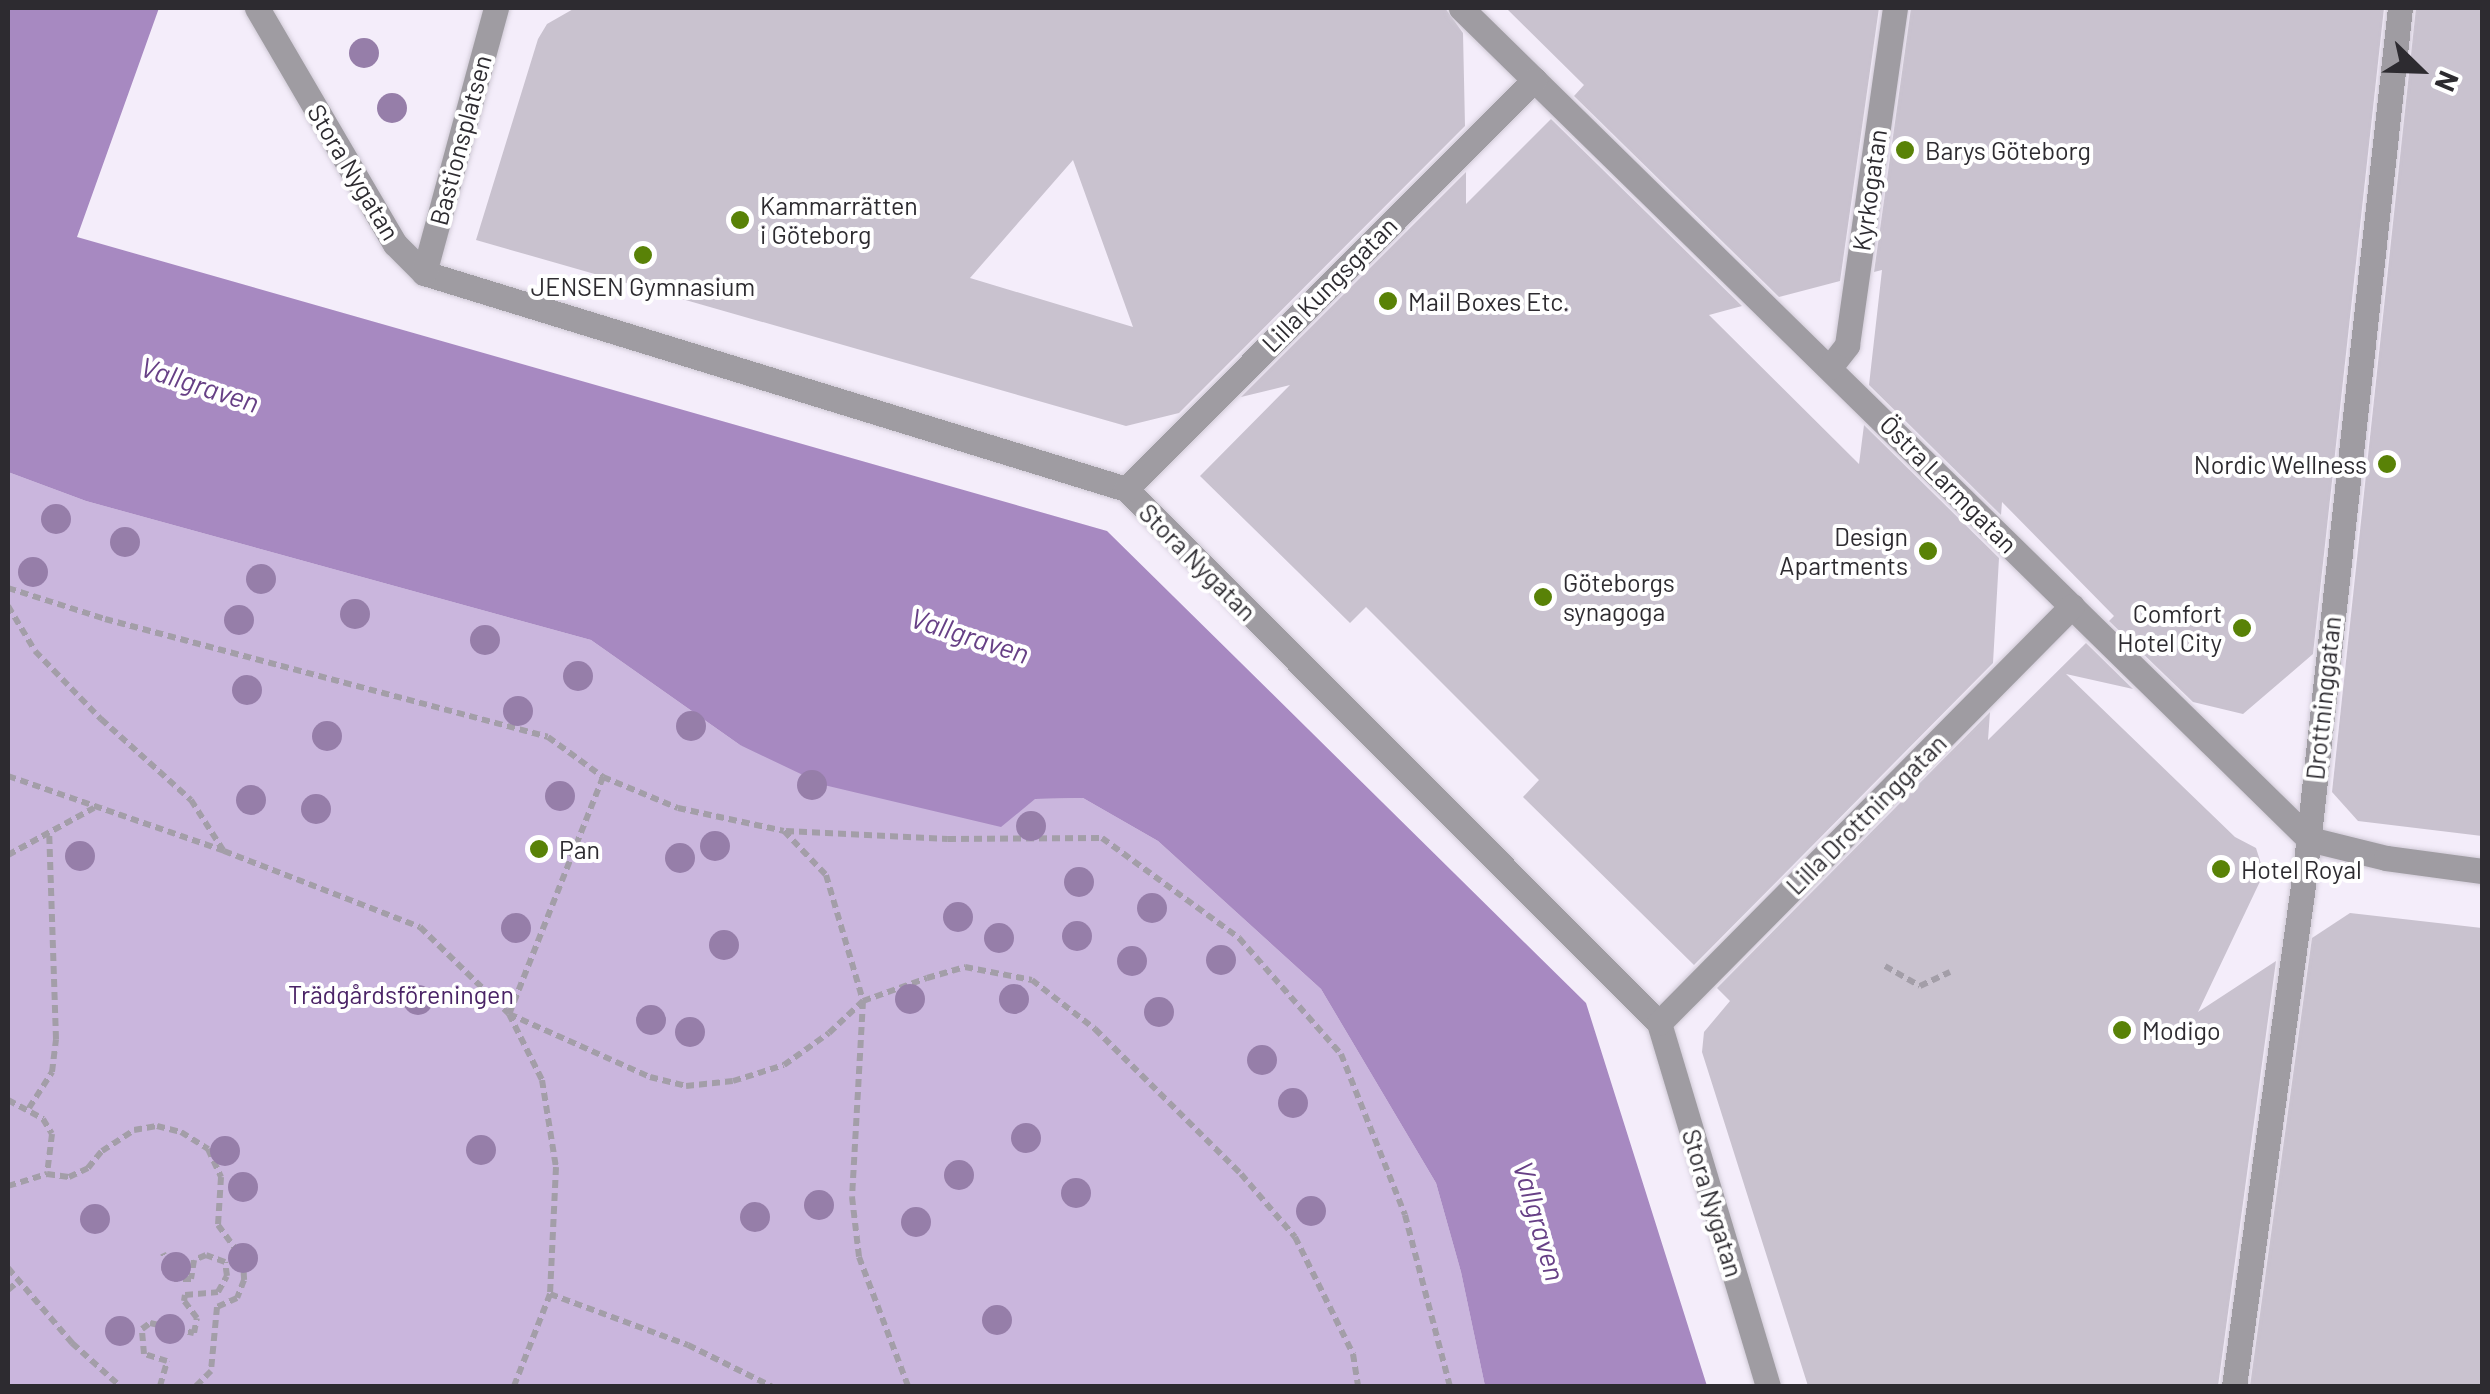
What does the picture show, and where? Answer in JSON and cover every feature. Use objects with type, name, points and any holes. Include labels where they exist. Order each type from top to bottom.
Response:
[{"type":"street","name":"Stora Nygatan","points":[[257,8],[395,244],[424,273],[1126,489],[1659,1023],[1768,1386]]},
{"type":"street","name":"Bastionsplatsen","points":[[424,273],[496,8]]},
{"type":"street","name":"Östra Larmgatan","points":[[1462,8],[2309,839]]},
{"type":"street","name":"Kyrkogatan","points":[[1830,367],[1848,345],[1895,8]]},
{"type":"street","name":"Drottninggatan","points":[[2234,1386],[2309,839],[2400,8]]},
{"type":"street","name":"Lilla Kungsgatan","points":[[1126,489],[1534,80]]},
{"type":"street","name":"Lilla Drottninggatan","points":[[1659,1023],[2072,606]]},
{"type":"street","points":[[2309,839],[2386,858],[2482,870]]},
{"type":"path","points":[[8,588],[105,619],[548,737],[603,777],[678,808],[784,830],[948,839],[1102,838],[1239,938],[1340,1054],[1405,1215],[1450,1386]]},
{"type":"path","points":[[8,606],[48,665],[190,800],[224,851]]},
{"type":"path","points":[[8,776],[224,851],[420,927],[509,1014],[542,1080],[556,1166],[550,1294],[514,1386]]},
{"type":"path","points":[[509,1014],[603,777]]},
{"type":"path","points":[[8,855],[95,808]]},
{"type":"path","points":[[784,830],[826,875],[863,1001],[852,1196],[857,1242],[908,1386]]},
{"type":"path","points":[[29,1108],[52,1072],[56,1038],[49,833]]},
{"type":"path","points":[[1885,966],[1920,986],[1950,972]]},
{"type":"path","points":[[509,1014],[650,1077],[686,1086],[733,1081],[784,1064],[829,1033],[863,1001],[965,967],[1032,980],[1058,997],[1241,1174],[1295,1236],[1352,1354],[1358,1386]]},
{"type":"path","points":[[8,1100],[44,1119],[52,1134],[47,1174]]},
{"type":"path","points":[[8,1186],[47,1174],[68,1176],[88,1168],[102,1151],[134,1130],[158,1126],[181,1132],[208,1149],[220,1177],[218,1225],[244,1259],[244,1280],[237,1298],[217,1307],[211,1371],[196,1386]]},
{"type":"path","points":[[160,1386],[167,1360],[144,1354],[142,1329],[150,1324],[194,1333],[197,1318],[184,1301],[185,1295],[218,1292],[227,1276],[225,1262],[206,1255],[194,1260],[191,1279],[174,1280],[163,1253]]},
{"type":"path","points":[[8,1268],[72,1343],[120,1386]]},
{"type":"path","points":[[8,1290],[20,1280]]},
{"type":"path","points":[[550,1294],[688,1345],[771,1386]]},
{"type":"green space","name":"Trädgårdsföreningen","points":[[8,472],[86,501],[591,640],[740,745],[1035,799],[1083,798],[1158,841],[1321,989],[1436,1183],[1461,1272],[1485,1386],[8,1386]]},
{"type":"water","name":"Vallgraven","points":[[8,8],[159,8],[77,237],[1107,531],[1586,1003],[1707,1386],[1485,1386],[1461,1272],[1436,1183],[1321,989],[1158,841],[1083,798],[1035,799],[1001,827],[824,785],[740,745],[591,640],[86,501],[8,472]]},
{"type":"building","points":[[575,8],[1445,8],[1463,33],[1465,126],[1179,413],[1126,426],[476,240],[538,39],[547,24]],"holes":[[[1073,160],[1133,327],[970,278]]]},
{"type":"building","points":[[1506,8],[1879,8],[1840,281],[1779,297],[1574,96],[1584,85]]},
{"type":"building","points":[[1911,8],[2384,8],[2313,654],[2243,714],[2193,702],[2109,621],[2114,616],[2002,502],[2001,515],[1869,385],[1882,270],[1874,272]]},
{"type":"building","points":[[2416,8],[2482,8],[2482,836],[2358,821],[2332,792]]},
{"type":"building","points":[[1551,119],[1742,306],[1709,315],[1859,464],[1864,425],[1999,558],[1993,663],[1694,965],[1523,797],[1539,780],[1366,607],[1350,623],[1200,476],[1290,385],[1241,397],[1466,172],[1466,204]]},
{"type":"building","points":[[2086,643],[2133,689],[2066,674],[2235,837],[2256,848],[2264,873],[2198,1012],[2276,961],[2218,1386],[1808,1386],[1702,1052],[1704,1032],[1730,1001],[1717,988],[1990,712],[1988,740]]},
{"type":"building","points":[[2350,913],[2482,928],[2482,1386],[2250,1386],[2312,938]]},
{"type":"place","name":"Barys Göteborg","points":[[1905,150]]},
{"type":"place","name":"Kammarrätten i Göteborg","points":[[740,220]]},
{"type":"place","name":"JENSEN Gymnasium","points":[[643,255]]},
{"type":"place","name":"Mail Boxes Etc.","points":[[1388,301]]},
{"type":"place","name":"Nordic Wellness","points":[[2387,464]]},
{"type":"place","name":"Design Apartments","points":[[1928,551]]},
{"type":"place","name":"Göteborgs synagoga","points":[[1543,597]]},
{"type":"place","name":"Comfort Hotel City","points":[[2242,628]]},
{"type":"place","name":"Pan","points":[[539,849]]},
{"type":"place","name":"Hotel Royal","points":[[2221,869]]},
{"type":"place","name":"Modigo","points":[[2122,1030]]}]
